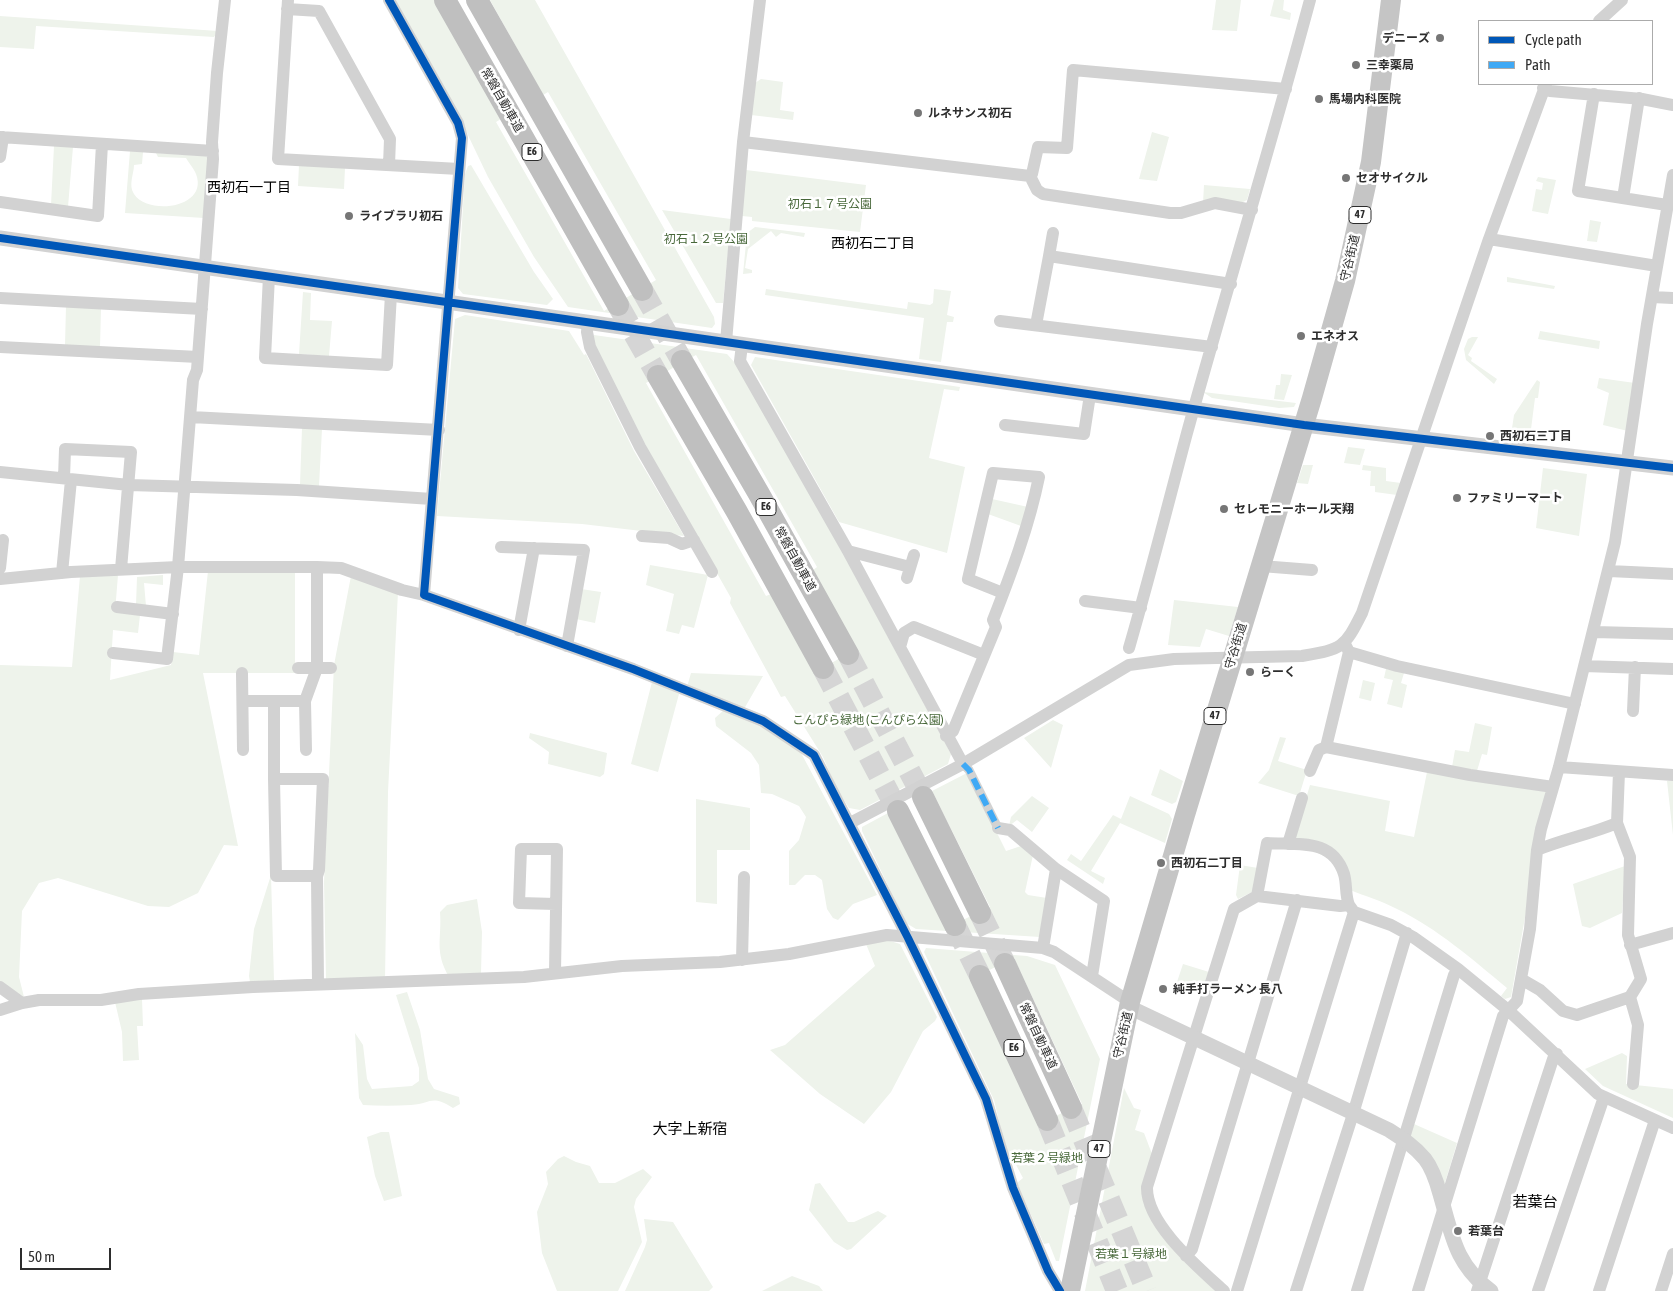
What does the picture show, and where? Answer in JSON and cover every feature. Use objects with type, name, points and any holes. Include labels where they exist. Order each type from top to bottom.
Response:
[{"type":"highway","name":"常磐自動車道","points":[[445,0],[618,305]]},
{"type":"highway","name":"E6","points":[[477,0],[642,290]]},
{"type":"highway","name":"常磐自動車道","points":[[682,361],[848,654]]},
{"type":"highway","name":"E6","points":[[658,376],[737,512],[823,668]]},
{"type":"highway","points":[[923,798],[980,913]]},
{"type":"highway","points":[[898,811],[955,924]]},
{"type":"highway","name":"常磐自動車道","points":[[1005,964],[1071,1108]]},
{"type":"highway","name":"E6","points":[[980,976],[1047,1120]]},
{"type":"main road","name":"守谷街道","points":[[1070,1291],[1130,1004],[1304,425],[1345,281],[1371,162],[1391,0]]},
{"type":"street","points":[[113,653],[167,659],[178,567],[193,380],[197,370],[219,39],[223,31],[225,0]]},
{"type":"street","points":[[390,0],[461,130],[450,302],[424,595]]},
{"type":"street","points":[[726,342],[743,142],[760,0]]},
{"type":"street","points":[[1130,648],[1194,409],[1252,210],[1310,0]]},
{"type":"street","points":[[1600,20],[1622,0]]},
{"type":"street","points":[[389,165],[390,139],[319,11],[287,4],[278,159],[459,169]]},
{"type":"street","points":[[1030,176],[1038,147],[1067,148],[1073,70],[1286,89]]},
{"type":"street","points":[[1326,747],[1347,648],[1362,612],[1489,239],[1544,86],[1550,91],[1639,98],[1673,105]]},
{"type":"street","points":[[1594,94],[1578,191],[1624,198],[1670,197]]},
{"type":"street","points":[[1624,198],[1639,98]]},
{"type":"street","points":[[0,156],[1,137],[213,151]]},
{"type":"street","points":[[743,142],[1030,176]]},
{"type":"street","points":[[0,202],[98,216],[102,144]]},
{"type":"street","points":[[1418,1291],[1504,1016],[1517,1001],[1530,929],[1537,850],[1608,571],[1673,175]]},
{"type":"street","points":[[1030,176],[1037,190],[1043,194],[1170,213],[1181,213],[1214,203],[1252,210]]},
{"type":"street","points":[[1036,325],[1053,233]]},
{"type":"street","points":[[0,238],[1304,425],[1673,468]]},
{"type":"street","points":[[1489,239],[1657,266]]},
{"type":"street","points":[[1049,256],[1231,284]]},
{"type":"street","points":[[269,276],[265,358],[387,365],[390,294]]},
{"type":"street","points":[[1652,297],[1673,298]]},
{"type":"street","points":[[0,298],[202,309]]},
{"type":"street","points":[[1000,321],[1212,348]]},
{"type":"street","points":[[588,322],[587,332],[590,347],[640,447],[712,572]]},
{"type":"street","points":[[742,344],[740,361],[848,551],[946,736],[963,764],[969,770],[998,828],[1010,830],[1056,869],[1104,901],[1092,976]]},
{"type":"street","points":[[0,347],[198,357]]},
{"type":"street","points":[[1005,425],[1084,434],[1090,395]]},
{"type":"street","points":[[191,416],[439,430]]},
{"type":"street","points":[[62,573],[67,479],[65,449],[131,452],[130,486],[121,569]]},
{"type":"street","points":[[0,472],[130,486],[297,490],[432,499]]},
{"type":"street","points":[[946,736],[953,732],[996,627],[993,620],[1003,593],[1033,506],[1039,478],[993,473],[968,578],[1003,593]]},
{"type":"street","points":[[642,536],[669,538],[682,544],[694,540]]},
{"type":"street","points":[[0,568],[3,540]]},
{"type":"street","points":[[501,547],[584,550],[567,646]]},
{"type":"street","points":[[519,630],[534,548]]},
{"type":"street","points":[[848,551],[910,567]]},
{"type":"street","points":[[1261,566],[1312,570]]},
{"type":"street","points":[[0,579],[121,569],[178,567],[341,568],[402,590],[424,595],[633,669],[763,721],[814,755],[850,822],[986,1099],[1013,1188],[1048,1271],[1060,1291]]},
{"type":"street","points":[[306,750],[305,701],[317,668],[317,567]]},
{"type":"street","points":[[1608,571],[1673,574]]},
{"type":"street","points":[[1085,601],[1141,608]]},
{"type":"street","points":[[117,607],[173,614]]},
{"type":"street","points":[[900,647],[904,633],[914,627],[984,656]]},
{"type":"street","points":[[1594,632],[1673,634]]},
{"type":"street","points":[[850,822],[963,764],[1129,665],[1164,659],[1302,656],[1347,648],[1397,666],[1575,704]]},
{"type":"street","points":[[1584,666],[1673,669]]},
{"type":"street","points":[[1632,711],[1635,667]]},
{"type":"street","points":[[298,668],[331,668]]},
{"type":"street","points":[[242,673],[243,750]]},
{"type":"street","points":[[243,701],[305,701]]},
{"type":"street","points":[[274,701],[276,876],[317,876]]},
{"type":"street","points":[[1310,771],[1319,750],[1326,747],[1470,775],[1553,787]]},
{"type":"street","points":[[1559,767],[1673,774]]},
{"type":"street","points":[[1521,979],[1540,990],[1563,1011],[1577,1015],[1630,997],[1641,979],[1628,935],[1630,856],[1617,823],[1619,772]]},
{"type":"street","points":[[274,779],[323,779],[319,870],[317,876],[318,984]]},
{"type":"street","points":[[1288,844],[1302,798]]},
{"type":"street","points":[[1537,850],[1564,839],[1585,836],[1617,823]]},
{"type":"street","points":[[1237,1291],[1300,1089],[1352,908],[1344,875],[1332,853],[1320,847],[1267,843],[1257,896]]},
{"type":"street","points":[[555,974],[557,849],[521,849],[519,902],[556,904]]},
{"type":"street","points":[[1043,948],[1056,869]]},
{"type":"street","points":[[742,960],[744,877]]},
{"type":"street","points":[[1224,1291],[1186,1256],[1163,1226],[1147,1195],[1234,908],[1257,896],[1352,908],[1391,924],[1458,969],[1508,1010],[1604,1097],[1673,1128]]},
{"type":"street","points":[[1186,1256],[1192,1249],[1297,900]]},
{"type":"street","points":[[1296,1291],[1353,1114],[1407,933]]},
{"type":"street","points":[[1630,945],[1673,933]]},
{"type":"street","points":[[0,1010],[39,1000],[101,1000],[140,994],[318,984],[472,980],[555,974],[622,966],[678,965],[742,960],[789,954],[887,935],[1043,948],[1054,952],[1092,976],[1130,1004],[1195,1038],[1404,1139],[1426,1161],[1438,1186],[1456,1249],[1464,1265],[1483,1288]]},
{"type":"street","points":[[1357,1291],[1454,975],[1458,969]]},
{"type":"street","points":[[0,986],[22,1003]]},
{"type":"street","points":[[1630,997],[1638,1025],[1633,1084]]},
{"type":"street","points":[[1483,1288],[1553,1058],[1557,1054]]},
{"type":"street","points":[[1538,1291],[1604,1097]]},
{"type":"street","points":[[1599,1291],[1655,1120]]},
{"type":"street","points":[[1661,1291],[1673,1254]]},
{"type":"green space","points":[[394,0],[434,0],[501,119],[496,122],[604,311],[656,280],[548,92],[543,95],[490,0],[535,0],[714,317],[715,324],[712,328],[568,307],[534,257],[488,177],[466,131]]},
{"type":"green space","points":[[1216,0],[1241,0],[1237,31],[1212,30]]},
{"type":"green space","points":[[1274,0],[1284,0],[1283,10],[1291,13],[1290,20],[1270,16]]},
{"type":"green space","points":[[0,16],[218,31],[214,37],[36,26],[34,49],[0,47]]},
{"type":"green space","points":[[761,79],[783,82],[780,110],[794,112],[793,120],[751,115],[755,83]]},
{"type":"green space","points":[[1152,132],[1169,137],[1157,181],[1139,179]]},
{"type":"green space","points":[[54,146],[73,147],[68,207],[51,205]]},
{"type":"green space","points":[[130,151],[143,152],[142,164],[134,165],[131,183],[132,191],[141,201],[151,205],[163,206],[175,205],[186,201],[194,195],[198,186],[196,174],[186,158],[158,157],[156,153],[206,156],[210,160],[204,218],[125,213]]},
{"type":"green space","points":[[299,165],[345,168],[344,189],[298,186]]},
{"type":"green space","points":[[471,165],[534,272],[553,299],[547,305],[463,294],[458,288],[465,174],[468,166]]},
{"type":"green space","name":"初石１７号公園","points":[[746,170],[866,185],[860,232],[752,221],[752,217],[742,216]]},
{"type":"green space","points":[[1538,177],[1556,180],[1548,214],[1532,211],[1536,189],[1542,190],[1543,183],[1536,181]]},
{"type":"green space","points":[[1204,185],[1250,189],[1247,200],[1239,204],[1203,203]]},
{"type":"green space","name":"初石１２号公園","points":[[662,210],[731,219],[723,303],[716,303]]},
{"type":"green space","points":[[1590,220],[1601,222],[1597,242],[1587,241]]},
{"type":"green space","points":[[755,227],[805,233],[804,237],[781,233],[776,237],[771,231],[748,249],[745,268],[752,270],[752,273],[743,274],[747,233]]},
{"type":"green space","points":[[1507,277],[1555,286],[1554,289],[1507,282]]},
{"type":"green space","points":[[766,289],[907,309],[908,302],[930,305],[933,303],[934,289],[951,291],[947,315],[954,317],[953,322],[947,322],[941,362],[919,359],[924,318],[765,295]]},
{"type":"green space","points":[[303,292],[311,293],[310,320],[332,321],[329,356],[299,354]]},
{"type":"green space","points":[[66,306],[101,308],[100,347],[65,345]]},
{"type":"green space","points":[[465,315],[569,331],[584,355],[586,354],[634,451],[684,536],[582,524],[437,516],[455,319]]},
{"type":"green space","points":[[1540,331],[1600,341],[1599,349],[1538,339]]},
{"type":"green space","name":"こんぴら緑地 (こんぴら公園)","points":[[594,335],[727,354],[735,363],[836,540],[951,754],[948,764],[860,810],[849,808],[836,787],[823,757],[785,696],[781,697],[730,603],[731,598],[654,462],[593,341]],"holes":[[[696,355],[817,567],[812,571],[856,649],[814,673],[771,594],[766,596],[646,383]]]},
{"type":"green space","points":[[1478,337],[1468,355],[1472,358],[1471,361],[1497,379],[1494,384],[1466,360],[1464,349],[1468,339]]},
{"type":"green space","points":[[755,357],[960,387],[959,391],[944,389],[929,458],[965,467],[947,553],[839,522],[751,365]]},
{"type":"green space","points":[[1281,374],[1292,375],[1284,400],[1274,399],[1276,385],[1280,385]]},
{"type":"green space","points":[[1599,378],[1635,383],[1628,431],[1603,425],[1609,393],[1597,388]]},
{"type":"green space","points":[[1537,380],[1540,382],[1538,398],[1535,398],[1530,437],[1511,435],[1514,415]]},
{"type":"green space","points":[[1203,392],[1296,403],[1294,407],[1279,408],[1212,398]]},
{"type":"green space","points":[[302,428],[322,429],[319,486],[300,485]]},
{"type":"green space","points":[[1348,447],[1365,449],[1360,465],[1344,463]]},
{"type":"green space","points":[[1303,465],[1313,465],[1308,484],[1297,483]]},
{"type":"green space","points":[[1363,465],[1386,468],[1386,481],[1401,483],[1397,495],[1375,492],[1375,486],[1370,486],[1371,471],[1362,470]]},
{"type":"green space","points":[[1543,468],[1587,474],[1579,536],[1536,528]]},
{"type":"green space","points":[[992,499],[1028,507],[1021,526],[988,514]]},
{"type":"green space","points":[[650,565],[708,575],[694,628],[682,625],[679,634],[666,631],[674,594],[646,585]]},
{"type":"green space","points":[[295,570],[295,673],[203,673],[238,846],[224,845],[198,893],[169,907],[148,906],[58,878],[39,883],[22,911],[19,977],[24,997],[0,982],[0,665],[72,667],[80,576],[118,575],[115,612],[140,615],[138,633],[113,630],[110,680],[171,665],[173,652],[199,655],[208,571]]},
{"type":"green space","points":[[163,575],[163,585],[144,583],[146,606],[136,605],[137,577]]},
{"type":"green space","points":[[351,576],[398,592],[388,792],[385,980],[326,979],[324,882],[334,665]]},
{"type":"green space","points":[[581,589],[601,592],[595,623],[576,619]]},
{"type":"green space","points":[[1174,600],[1238,607],[1229,636],[1206,629],[1200,647],[1168,645]]},
{"type":"green space","points":[[1386,669],[1404,673],[1401,683],[1407,685],[1402,708],[1387,704],[1393,680],[1384,678]]},
{"type":"green space","points":[[691,673],[763,676],[744,709],[687,687]]},
{"type":"green space","points":[[1363,680],[1375,683],[1371,701],[1359,698]]},
{"type":"green space","points":[[652,682],[679,694],[658,772],[631,764]]},
{"type":"green space","points":[[724,710],[761,724],[800,751],[877,895],[853,904],[838,920],[833,918],[827,909],[822,880],[815,875],[805,875],[795,885],[789,885],[789,851],[799,840],[806,817],[799,806],[772,794],[761,793],[759,765],[751,753],[716,726],[715,718]]},
{"type":"green space","points":[[1053,720],[1063,725],[1051,768],[1024,738]]},
{"type":"green space","points":[[1475,723],[1492,727],[1487,755],[1482,754],[1477,771],[1452,767],[1455,750],[1469,752]]},
{"type":"green space","points":[[530,733],[607,753],[604,774],[600,777],[548,764],[549,752],[529,738]]},
{"type":"green space","points":[[1280,737],[1286,738],[1278,761],[1307,770],[1299,796],[1258,783],[1269,770]]},
{"type":"green space","points":[[1160,769],[1183,781],[1176,802],[1172,804],[1151,795]]},
{"type":"green space","points":[[1427,772],[1547,792],[1511,997],[1505,999],[1501,996],[1507,988],[1454,945],[1427,926],[1391,906],[1350,890],[1344,865],[1293,842],[1310,785],[1390,801],[1385,831],[1414,837]]},
{"type":"green space","points":[[967,773],[1006,851],[1021,846],[1033,855],[1025,892],[1028,895],[1047,898],[1040,937],[916,929],[906,923],[862,831],[862,827],[888,813],[946,928],[990,907],[932,791]]},
{"type":"green space","points":[[1667,781],[1673,781],[1673,835]]},
{"type":"green space","points":[[1032,796],[1049,808],[1032,832],[1017,820],[1009,826],[1011,817]]},
{"type":"green space","points":[[1130,796],[1169,814],[1172,819],[1165,843],[1120,823],[1091,871],[1105,878],[1103,884],[1067,860],[1071,854],[1081,861],[1113,815],[1121,819]]},
{"type":"green space","points":[[696,799],[750,808],[750,850],[717,850],[717,904],[696,902]]},
{"type":"green space","points":[[1240,865],[1258,868],[1252,892],[1238,899],[1236,895]]},
{"type":"green space","points":[[1625,866],[1622,913],[1590,928],[1582,926],[1573,884]]},
{"type":"green space","points":[[271,875],[274,981],[250,982],[254,929]]},
{"type":"green space","points":[[477,899],[482,932],[481,974],[449,977],[444,968],[440,952],[440,912],[447,905]]},
{"type":"green space","points":[[887,940],[900,944],[937,1017],[923,1031],[891,1092],[864,1124],[820,1094],[770,1050],[785,1045],[875,966],[866,944]]},
{"type":"green space","name":"若葉２号緑地","points":[[926,948],[1027,956],[1055,965],[1100,1059],[1059,1261],[1056,1261],[1049,1243],[1044,1244],[1017,1183],[1023,1178],[1014,1161],[1008,1159],[994,1100],[924,952]],"holes":[[[1014,958],[1082,1104],[1038,1124],[971,979]]]},
{"type":"green space","points":[[1183,964],[1209,972],[1204,990],[1177,982]]},
{"type":"green space","points":[[407,992],[420,1030],[428,1079],[434,1089],[459,1097],[460,1104],[453,1108],[440,1101],[411,1105],[363,1105],[359,1098],[355,1033],[363,1045],[367,1079],[372,1089],[412,1086],[419,1081],[419,1068],[396,995]]},
{"type":"green space","points":[[142,999],[143,1026],[137,1026],[139,1060],[123,1061],[122,1032],[115,1002]]},
{"type":"green space","points":[[1622,1053],[1627,1056],[1626,1084],[1673,1089],[1673,1118],[1603,1086],[1585,1069]]},
{"type":"green space","name":"若葉１号緑地","points":[[1124,1088],[1134,1108],[1141,1110],[1135,1130],[1144,1133],[1152,1154],[1144,1200],[1217,1291],[1085,1291]]},
{"type":"green space","points":[[1414,1124],[1457,1143],[1444,1186],[1409,1139]]},
{"type":"green space","points":[[381,1132],[389,1132],[402,1196],[384,1201],[375,1176],[367,1137]]},
{"type":"green space","points":[[564,1156],[590,1166],[599,1183],[615,1183],[643,1169],[652,1177],[636,1199],[634,1207],[642,1242],[618,1291],[557,1291],[542,1253],[537,1212],[548,1184],[546,1172],[558,1159]]},
{"type":"green space","points":[[820,1183],[848,1222],[854,1222],[878,1211],[887,1216],[851,1249],[847,1250],[834,1242],[809,1210],[815,1184]]},
{"type":"green space","points":[[644,1219],[673,1222],[713,1287],[709,1291],[625,1291],[647,1240]]},
{"type":"green space","points":[[792,1276],[819,1286],[823,1291],[762,1291]]},
{"type":"tunnel","points":[[642,290],[682,361]]},
{"type":"tunnel","points":[[618,305],[658,376]]},
{"type":"tunnel","points":[[848,654],[923,797]]},
{"type":"tunnel","points":[[823,668],[898,811]]},
{"type":"tunnel","points":[[980,913],[1005,964]]},
{"type":"tunnel","points":[[955,925],[980,976]]},
{"type":"tunnel","points":[[1071,1108],[1147,1291]]},
{"type":"tunnel","points":[[1047,1120],[1117,1291]]},
{"type":"marked path","points":[[963,764],[969,770],[998,828]]},
{"type":"cycle path","points":[[389,0],[458,123],[462,138],[424,595],[633,669],[763,721],[814,755],[908,938],[986,1099],[1013,1188],[1048,1271],[1060,1291]]},
{"type":"cycle path","points":[[0,238],[1304,425],[1673,468]]},
{"type":"place","name":"デニーズ","points":[[1440,38]]},
{"type":"place","name":"三幸薬局","points":[[1356,65]]},
{"type":"place","name":"馬場内科医院","points":[[1319,99]]},
{"type":"place","name":"ルネサンス初石","points":[[918,113]]},
{"type":"place","name":"セオサイクル","points":[[1346,178]]},
{"type":"place","name":"ライブラリ初石","points":[[349,216]]},
{"type":"place","name":"エネオス","points":[[1301,336]]},
{"type":"place","name":"西初石三丁目","points":[[1490,436]]},
{"type":"place","name":"ファミリーマート","points":[[1457,498]]},
{"type":"place","name":"セレモニーホール天翔","points":[[1224,509]]},
{"type":"place","name":"らーく","points":[[1250,672]]},
{"type":"place","name":"西初石二丁目","points":[[1161,863]]},
{"type":"place","name":"純手打ラーメン 長八","points":[[1163,989]]},
{"type":"place","name":"若葉台","points":[[1458,1231]]},
{"type":"district","name":"西初石一丁目","points":[[249,188]]},
{"type":"district","name":"西初石二丁目","points":[[873,244]]},
{"type":"district","name":"大字上新宿","points":[[690,1129]]},
{"type":"district","name":"若葉台","points":[[1535,1202]]}]
